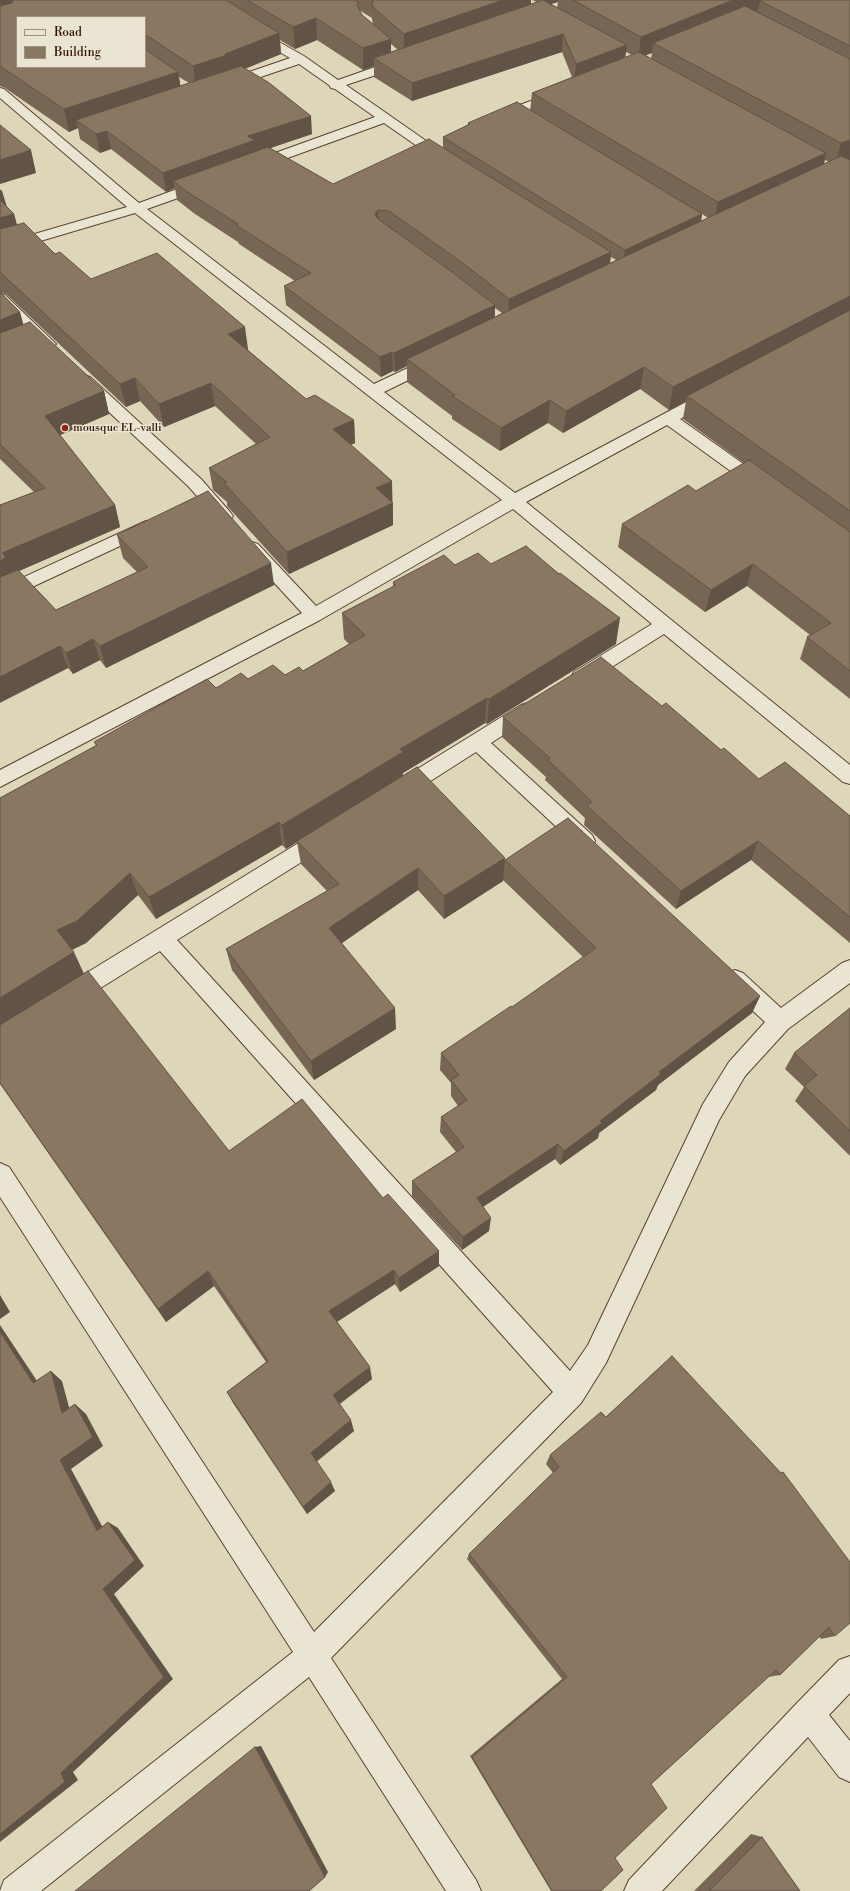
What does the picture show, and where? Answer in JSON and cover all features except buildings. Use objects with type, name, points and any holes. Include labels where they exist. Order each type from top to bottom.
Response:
[{"type":"street","points":[[248,28],[300,59],[335,85],[456,167]]},
{"type":"street","points":[[335,85],[407,61],[391,52]]},
{"type":"street","points":[[216,88],[300,59]]},
{"type":"street","points":[[489,122],[574,89]]},
{"type":"street","points":[[0,92],[64,139],[137,208],[514,501],[850,776]]},
{"type":"street","points":[[518,111],[531,119]]},
{"type":"street","points":[[242,170],[384,118]]},
{"type":"street","points":[[424,146],[439,141]]},
{"type":"street","points":[[0,249],[137,208],[219,178]]},
{"type":"street","points":[[0,298],[33,339],[67,363],[195,483],[200,502],[236,530],[314,615]]},
{"type":"street","points":[[373,392],[450,354]]},
{"type":"street","points":[[0,779],[314,615],[514,501],[724,388]]},
{"type":"street","points":[[668,418],[775,496]]},
{"type":"street","points":[[0,596],[164,519]]},
{"type":"street","points":[[565,687],[665,624]]},
{"type":"street","points":[[384,800],[544,700]]},
{"type":"street","points":[[478,742],[600,855]]},
{"type":"street","points":[[54,1005],[343,825]]},
{"type":"street","points":[[162,938],[571,1393]]},
{"type":"street","points":[[722,968],[780,1022]]},
{"type":"street","points":[[15,1891],[312,1656],[571,1393],[597,1354],[711,1112],[737,1069],[780,1022],[850,970]]},
{"type":"street","points":[[0,1175],[465,1891]]},
{"type":"street","points":[[640,1891],[850,1671]]},
{"type":"street","points":[[809,1713],[850,1766]]},
{"type":"place","name":"mousque EL-valli","points":[[65,428]]}]
